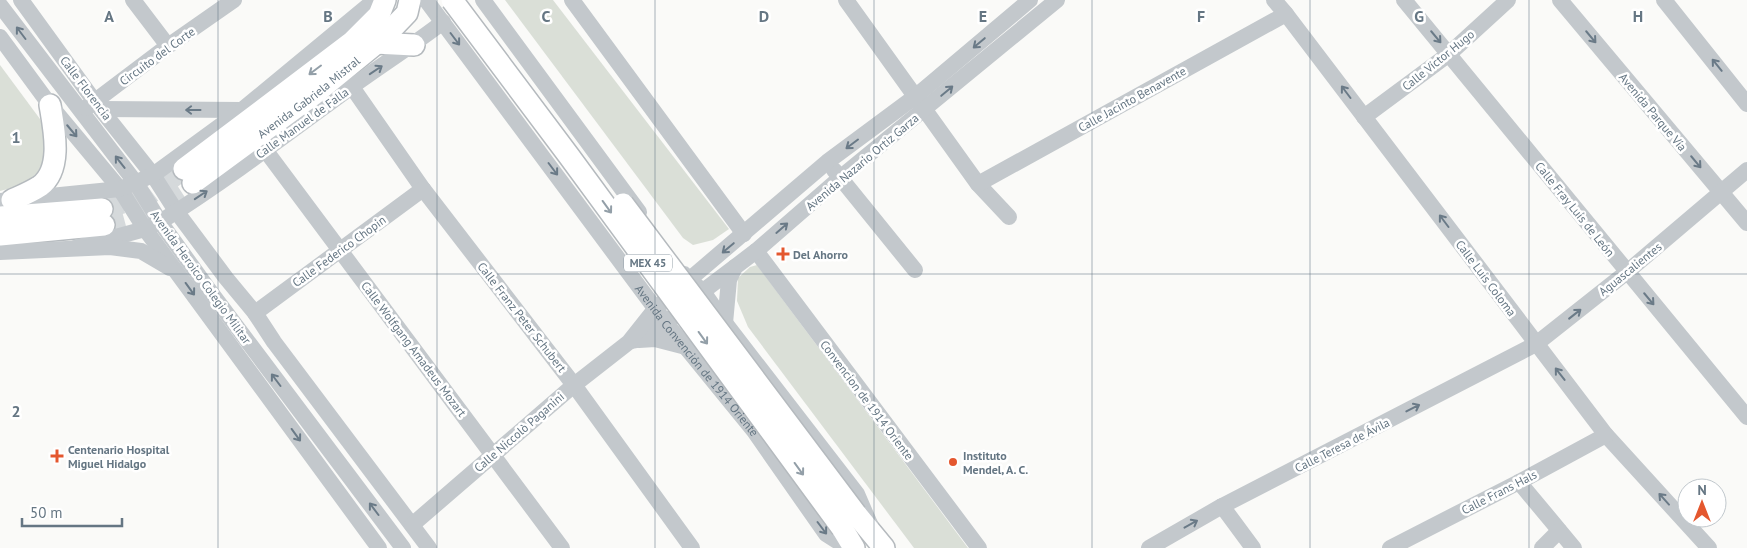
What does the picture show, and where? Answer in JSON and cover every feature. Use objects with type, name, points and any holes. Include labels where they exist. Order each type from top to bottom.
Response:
[{"type":"main road","name":"Avenida Gabriela Mistral","points":[[385,0],[379,15],[352,42],[189,176],[313,95],[384,37],[407,13],[410,0]]},
{"type":"main road","name":"Avenida Convención de 1914 Oriente","points":[[452,0],[849,521],[880,543]]},
{"type":"main road","name":"Avenida Convención de 1914 Oriente","points":[[470,0],[849,521],[854,548]]},
{"type":"main road","points":[[375,43],[414,45]]},
{"type":"main road","points":[[4,206],[40,186],[50,174],[56,144],[50,104]]},
{"type":"main road","points":[[0,235],[103,217],[4,206]]},
{"type":"street","name":"Calle Florencia","points":[[21,0],[98,106],[153,175],[176,211]]},
{"type":"street","points":[[133,0],[168,46]]},
{"type":"street","points":[[4,206],[120,189],[153,175],[242,110],[375,0]]},
{"type":"street","name":"Avenida Convención de 1914 Oriente","points":[[426,0],[666,323],[754,431],[826,534],[848,548]]},
{"type":"street","name":"Avenida Convención de 1914 Oriente","points":[[483,0],[689,280],[702,290],[725,323],[857,494],[880,543]]},
{"type":"street","points":[[572,0],[744,234]]},
{"type":"street","points":[[846,0],[978,184],[1009,217]]},
{"type":"street","name":"Avenida Nazario Ortiz Garza","points":[[666,323],[702,290],[756,251],[840,178],[1030,0]]},
{"type":"street","name":"Avenida Nazario Ortiz Garza","points":[[656,308],[827,162],[921,102],[1057,0]]},
{"type":"street","name":"Calle Luis Coloma","points":[[1274,0],[1606,434],[1709,548]]},
{"type":"street","name":"Calle Fray Luis de León","points":[[1404,0],[1747,417]]},
{"type":"street","name":"Calle Víctor Hugo","points":[[1364,116],[1449,54],[1508,0]]},
{"type":"street","name":"Avenida Parque Vía","points":[[1560,0],[1747,224]]},
{"type":"street","points":[[1664,0],[1747,104]]},
{"type":"street","name":"Circuito del Corte","points":[[80,112],[98,106],[168,46],[231,1]]},
{"type":"street","name":"Avenida Heroico Colegio Militar","points":[[0,5],[136,183],[160,222],[209,290],[403,548]]},
{"type":"street","name":"Calle Jacinto Benavente","points":[[978,184],[1286,14]]},
{"type":"street","name":"Calle Manuel de Falla","points":[[75,248],[145,229],[160,222],[266,151],[352,87],[414,45],[443,22]]},
{"type":"street","name":"Avenida Heroico Colegio Militar","points":[[0,37],[50,104],[120,189],[145,229],[379,548]]},
{"type":"street","name":"Calle Franz Peter Schubert","points":[[352,87],[423,189],[574,385],[692,548]]},
{"type":"street","points":[[98,106],[242,110]]},
{"type":"street","name":"Calle Wolfgang Amadeus Mozart","points":[[266,151],[562,548]]},
{"type":"street","points":[[827,162],[915,270]]},
{"type":"street","name":"Aguascalientes","points":[[1536,344],[1627,272],[1747,170]]},
{"type":"street","name":"Calle Federico Chopin","points":[[255,313],[423,189]]},
{"type":"street","name":"Avenida Heroico Colegio Militar","points":[[176,211],[255,313],[274,342],[429,548]]},
{"type":"street","points":[[0,252],[110,247],[141,252],[177,272]]},
{"type":"street","name":"Convencion de 1914 Oriente","points":[[756,251],[979,548]]},
{"type":"street","points":[[725,323],[729,280],[735,266]]},
{"type":"street","points":[[209,290],[226,278]]},
{"type":"street","name":"Calle Niccolò Paganini","points":[[634,341],[656,308]]},
{"type":"street","name":"Calle Niccolò Paganini","points":[[412,525],[574,385],[634,341],[666,323]]},
{"type":"street","points":[[634,341],[655,339],[686,347]]},
{"type":"street","points":[[257,355],[274,342]]},
{"type":"street","name":"Calle Teresa de Ávila","points":[[1149,548],[1222,506],[1536,344]]},
{"type":"street","name":"Calle Frans Hals","points":[[1390,548],[1606,434]]},
{"type":"street","points":[[1518,482],[1574,548]]},
{"type":"street","points":[[1222,506],[1253,548]]},
{"type":"street","points":[[1542,548],[1559,531]]},
{"type":"shaded area","points":[[505,0],[553,0],[729,229],[713,240],[693,245],[683,238]]},
{"type":"shaded area","points":[[0,65],[40,119],[47,138],[45,156],[38,172],[23,185],[0,191]]},
{"type":"shaded area","points":[[757,265],[968,548],[914,548],[748,327],[737,301],[738,278],[750,267]]},
{"type":"tunnel","points":[[102,209],[147,196],[184,169]]},
{"type":"tunnel","points":[[104,225],[145,214],[193,183]]},
{"type":"place","name":"Del Ahorro","points":[[783,254]]},
{"type":"place","name":"Centenario Hospital Miguel Hidalgo","points":[[57,456]]},
{"type":"place","name":"Instituto Mendel, A. C.","points":[[953,462]]}]
